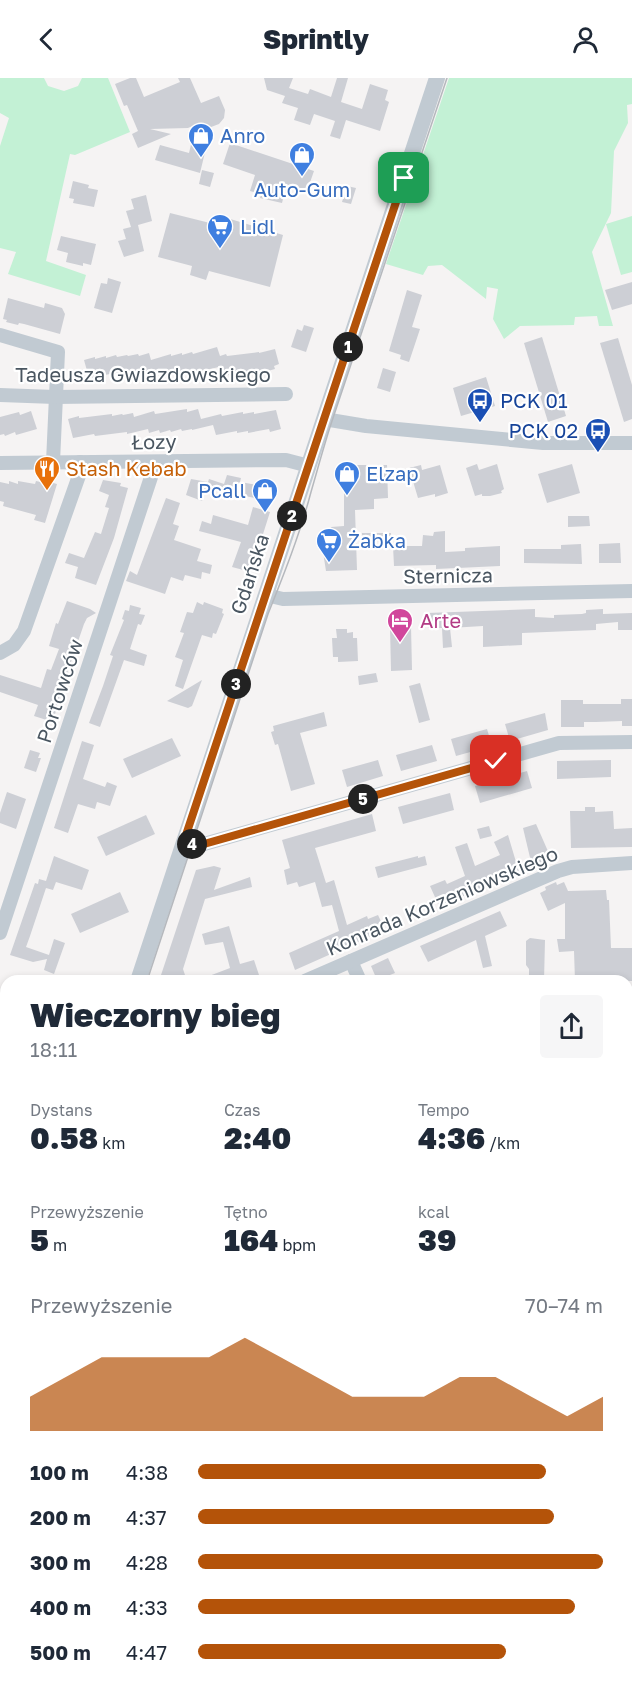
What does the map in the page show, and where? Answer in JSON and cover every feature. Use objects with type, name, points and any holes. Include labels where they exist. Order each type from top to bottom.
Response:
[{"type":"street","name":"Gdańska","points":[[140,975],[437,78]]},
{"type":"street","points":[[0,334],[58,352],[53,462]]},
{"type":"street","name":"Tadeusza Gwiazdowskiego","points":[[0,395],[55,397],[286,394]]},
{"type":"street","points":[[324,419],[366,426],[543,442],[632,443]]},
{"type":"street","name":"Łozy","points":[[0,463],[286,460],[309,466]]},
{"type":"street","points":[[0,653],[14,645],[24,631],[81,470],[80,462]]},
{"type":"street","name":"Portowców","points":[[0,933],[156,462]]},
{"type":"street","name":"Sternicza","points":[[266,595],[283,599],[632,591]]},
{"type":"street","points":[[183,844],[204,844],[559,743],[632,742]]},
{"type":"street","name":"Konrada Korzeniowskiego","points":[[319,975],[558,871],[572,867],[632,863]]},
{"type":"street","points":[[351,961],[357,975]]},
{"type":"green space","points":[[0,78],[44,78],[48,86],[64,91],[78,86],[82,78],[108,78],[130,132],[75,155],[70,154],[46,261],[86,275],[80,296],[8,274],[16,252],[0,248],[0,146],[9,118],[0,113]]},
{"type":"green space","points":[[449,78],[632,78],[632,104],[627,105],[628,123],[614,151],[611,213],[592,252],[613,326],[599,326],[597,316],[575,317],[574,325],[520,326],[504,339],[493,319],[498,289],[487,287],[486,299],[442,265],[428,266],[423,275],[386,264]]},
{"type":"green space","points":[[632,216],[632,272],[621,275],[606,224]]},
{"type":"building","points":[[136,78],[144,97],[180,82],[178,78],[190,78],[201,103],[219,96],[225,110],[224,118],[219,124],[211,127],[196,127],[197,124],[188,128],[150,129],[171,134],[138,148],[132,134],[138,131],[115,84]]},
{"type":"building","points":[[264,78],[293,78],[289,88],[308,94],[310,89],[331,97],[337,78],[348,78],[341,102],[362,109],[370,84],[388,90],[385,100],[389,102],[380,131],[346,120],[340,139],[330,136],[335,121],[314,114],[310,125],[294,120],[298,108],[282,103],[285,96],[267,90]]},
{"type":"building","points":[[192,140],[207,144],[200,173],[155,160],[160,145],[189,153]]},
{"type":"building","points":[[230,143],[314,171],[306,194],[286,187],[282,203],[260,198],[261,194],[250,191],[255,175],[223,164]]},
{"type":"building","points":[[202,170],[214,173],[210,187],[199,184]]},
{"type":"building","points":[[73,181],[98,190],[94,207],[73,203],[74,199],[69,198]]},
{"type":"building","points":[[347,186],[356,188],[351,204],[342,202]]},
{"type":"building","points":[[146,195],[152,221],[138,225],[144,251],[124,257],[118,241],[126,239],[123,229],[131,227],[126,211],[134,209],[131,199]]},
{"type":"building","name":"Lidl","points":[[170,213],[214,224],[217,215],[283,235],[270,287],[209,271],[206,280],[190,275],[192,266],[158,257]]},
{"type":"building","points":[[61,236],[96,244],[91,265],[83,263],[83,266],[66,262],[68,253],[57,250]]},
{"type":"building","points":[[108,278],[121,282],[112,313],[94,308],[101,283],[107,284]]},
{"type":"building","points":[[632,282],[632,304],[612,310],[605,290]]},
{"type":"building","points":[[407,290],[422,295],[412,327],[420,329],[409,362],[400,359],[401,355],[389,351]]},
{"type":"building","points":[[8,298],[44,308],[45,303],[62,308],[65,314],[60,334],[24,324],[6,322],[7,320],[3,319]]},
{"type":"building","points":[[304,325],[314,328],[306,352],[291,347],[297,329],[302,331]]},
{"type":"building","points":[[542,337],[566,416],[548,422],[524,343]]},
{"type":"building","points":[[618,338],[632,385],[632,419],[624,422],[600,343]]},
{"type":"building","points":[[217,347],[220,356],[259,353],[275,349],[279,364],[274,366],[275,369],[264,372],[264,370],[221,376],[219,367],[166,376],[164,369],[144,374],[143,372],[111,376],[110,374],[89,378],[84,360],[116,355],[117,357],[138,354],[139,356],[149,353],[151,360],[171,354],[171,356],[182,353],[182,355],[192,352],[193,354]]},
{"type":"building","points":[[383,368],[396,372],[390,392],[377,388]]},
{"type":"building","points":[[486,377],[495,406],[461,416],[453,388]]},
{"type":"building","points":[[187,409],[187,412],[198,409],[201,419],[221,414],[222,416],[254,412],[254,414],[276,410],[281,429],[248,433],[248,431],[237,433],[237,431],[216,435],[213,425],[182,431],[181,429],[171,432],[170,430],[160,433],[159,430],[149,433],[148,429],[127,434],[127,432],[95,436],[94,434],[73,438],[68,419],[79,416],[79,418],[133,413],[134,417],[154,411],[155,414]]},
{"type":"building","points":[[31,411],[37,429],[16,435],[15,432],[5,436],[0,435],[0,417],[19,412],[20,415]]},
{"type":"building","points":[[477,464],[479,470],[497,464],[504,489],[502,493],[475,496],[466,468]]},
{"type":"building","points":[[572,464],[580,493],[547,503],[538,474]]},
{"type":"building","points":[[351,465],[387,465],[388,498],[374,499],[374,509],[355,510],[357,570],[326,571],[323,552],[331,527],[344,526],[344,489]]},
{"type":"building","points":[[421,465],[422,470],[440,465],[448,493],[435,497],[435,494],[418,498],[409,468]]},
{"type":"building","points":[[227,475],[241,478],[240,482],[263,486],[260,499],[206,488],[202,501],[186,495],[191,479],[208,482],[209,479],[224,484]]},
{"type":"building","points":[[103,480],[121,483],[120,486],[128,488],[114,538],[96,585],[75,578],[78,567],[65,563],[69,553],[84,558],[95,532],[101,534],[109,508],[105,507],[109,495],[99,491]]},
{"type":"building","points":[[9,481],[18,484],[18,481],[35,484],[36,481],[45,483],[46,481],[57,484],[45,523],[34,520],[36,515],[3,506],[4,502],[0,501],[0,482],[9,484]]},
{"type":"building","points":[[166,498],[180,503],[173,524],[179,526],[174,540],[201,549],[197,561],[212,565],[210,574],[202,572],[201,579],[185,575],[183,581],[171,577],[165,594],[126,581],[130,571],[137,575]]},
{"type":"building","points":[[253,507],[270,512],[251,572],[232,567],[241,542],[199,531],[202,521],[211,524],[213,515],[248,525]]},
{"type":"building","points":[[568,516],[589,516],[590,526],[568,527]]},
{"type":"building","points":[[445,531],[445,552],[465,551],[465,548],[500,546],[500,566],[436,569],[436,565],[394,566],[393,546],[422,546],[423,535],[433,536],[434,532]]},
{"type":"building","points":[[362,533],[391,533],[390,542],[362,540]]},
{"type":"building","points":[[620,543],[621,563],[599,563],[599,544]]},
{"type":"building","points":[[581,544],[582,564],[524,563],[524,549],[561,549],[561,545]]},
{"type":"building","points":[[67,601],[96,613],[87,618],[84,624],[53,722],[34,716],[38,705],[0,692],[0,675],[41,688],[47,669],[51,670],[59,649],[49,646],[56,623],[58,624]]},
{"type":"building","points":[[197,602],[203,605],[204,602],[223,609],[224,614],[212,638],[202,635],[183,689],[175,686],[183,660],[175,657],[184,633],[180,632],[187,612],[193,613]]},
{"type":"building","points":[[130,605],[141,608],[139,614],[145,615],[141,625],[138,624],[130,649],[147,655],[144,666],[124,660],[100,727],[89,723],[113,656],[110,655],[124,620],[122,619],[125,610],[129,611]]},
{"type":"building","points":[[535,609],[535,617],[554,618],[554,615],[586,613],[586,610],[603,609],[603,614],[632,613],[632,630],[618,630],[618,622],[596,624],[596,630],[522,633],[522,645],[483,647],[483,626],[450,628],[452,647],[443,648],[442,628],[428,628],[427,613]]},
{"type":"building","points":[[411,626],[412,670],[391,671],[390,627]]},
{"type":"building","points":[[336,629],[347,629],[347,633],[353,632],[353,638],[357,638],[358,661],[338,662],[338,657],[333,657],[332,638],[337,638]]},
{"type":"building","points":[[376,673],[378,682],[359,685],[358,676]]},
{"type":"building","points":[[202,680],[192,706],[188,708],[167,701]]},
{"type":"building","points":[[420,683],[430,720],[419,723],[409,686]]},
{"type":"building","points":[[621,699],[632,699],[632,726],[622,726],[622,721],[584,722],[584,727],[561,727],[561,700],[583,700],[583,704],[621,704]]},
{"type":"building","points":[[324,712],[327,726],[300,733],[315,784],[291,791],[278,744],[275,745],[271,732],[274,731],[273,726]]},
{"type":"building","points":[[545,713],[548,730],[510,741],[505,724]]},
{"type":"building","points":[[487,729],[492,746],[456,756],[451,739]]},
{"type":"building","points":[[172,738],[181,756],[132,778],[123,759]]},
{"type":"building","points":[[82,741],[94,745],[83,779],[105,787],[107,782],[117,786],[110,806],[97,802],[95,809],[78,804],[68,833],[54,828]]},
{"type":"building","points":[[432,745],[437,761],[401,771],[396,755]]},
{"type":"building","points":[[30,750],[40,753],[38,758],[41,758],[36,772],[24,768]]},
{"type":"building","points":[[378,760],[383,776],[347,787],[342,770]]},
{"type":"building","points":[[611,760],[611,777],[557,779],[557,761]]},
{"type":"building","points":[[527,771],[532,788],[480,803],[475,786]]},
{"type":"building","points":[[7,792],[26,799],[16,829],[0,823],[0,813]]},
{"type":"building","points":[[450,793],[454,810],[403,824],[398,807]]},
{"type":"building","points":[[585,807],[595,807],[595,812],[613,811],[614,829],[632,828],[632,847],[571,848],[570,811],[585,811]]},
{"type":"building","points":[[372,814],[376,831],[315,848],[326,883],[334,880],[347,925],[367,916],[368,919],[378,915],[385,930],[295,970],[289,953],[339,931],[332,905],[322,907],[315,882],[299,887],[297,882],[287,885],[284,870],[290,868],[282,840]]},
{"type":"building","points":[[146,815],[155,834],[106,856],[97,837]]},
{"type":"building","points":[[536,824],[551,858],[532,866],[523,828]]},
{"type":"building","points":[[489,826],[492,836],[480,839],[477,829]]},
{"type":"building","points":[[508,835],[519,872],[461,897],[462,900],[453,904],[452,901],[439,906],[430,886],[445,880],[447,884],[465,876],[455,847],[467,843],[475,866],[500,855],[494,842]]},
{"type":"building","points":[[54,856],[89,870],[82,890],[56,882],[53,890],[46,888],[26,947],[49,955],[54,939],[65,943],[54,974],[44,970],[47,959],[33,962],[10,955],[35,883],[38,884],[39,879],[46,881]]},
{"type":"building","points":[[418,856],[418,858],[425,856],[427,865],[378,878],[375,867]]},
{"type":"building","points":[[214,866],[221,868],[214,890],[250,877],[252,887],[205,899],[183,969],[185,975],[161,975],[196,870]]},
{"type":"building","points":[[556,882],[557,885],[564,882],[568,891],[606,890],[607,900],[609,900],[611,948],[632,948],[632,975],[575,975],[574,951],[559,952],[557,939],[565,939],[565,903],[548,911],[540,893],[546,890],[545,887]]},
{"type":"building","points":[[120,892],[129,912],[80,933],[71,914]]},
{"type":"building","points":[[500,911],[507,926],[485,936],[492,966],[483,968],[476,940],[428,962],[420,946]]},
{"type":"building","points":[[229,926],[240,964],[254,960],[259,975],[212,975],[230,968],[223,942],[205,945],[202,934]]},
{"type":"building","points":[[530,938],[545,940],[544,975],[529,975],[526,965],[526,941]]},
{"type":"building","points":[[388,958],[395,973],[375,975],[371,966]]},
{"type":"tram line","points":[[149,975],[268,614],[302,523],[332,421],[447,78]]},
{"type":"place","name":"Anro","points":[[201,159]]},
{"type":"place","name":"Auto-Gum","points":[[302,178]]},
{"type":"place","name":"Lidl","points":[[220,250]]},
{"type":"place","name":"PCK 01","points":[[480,424]]},
{"type":"place","name":"PCK 02","points":[[598,454]]},
{"type":"place","name":"Stash Kebab","points":[[47,492]]},
{"type":"place","name":"Elzap","points":[[347,497]]},
{"type":"place","name":"Pcall","points":[[265,514]]},
{"type":"place","name":"Żabka","points":[[329,564]]},
{"type":"place","name":"Arte","points":[[400,644]]},
{"type":"route","points":[[404,178],[183,844],[204,844],[496,761]]}]
